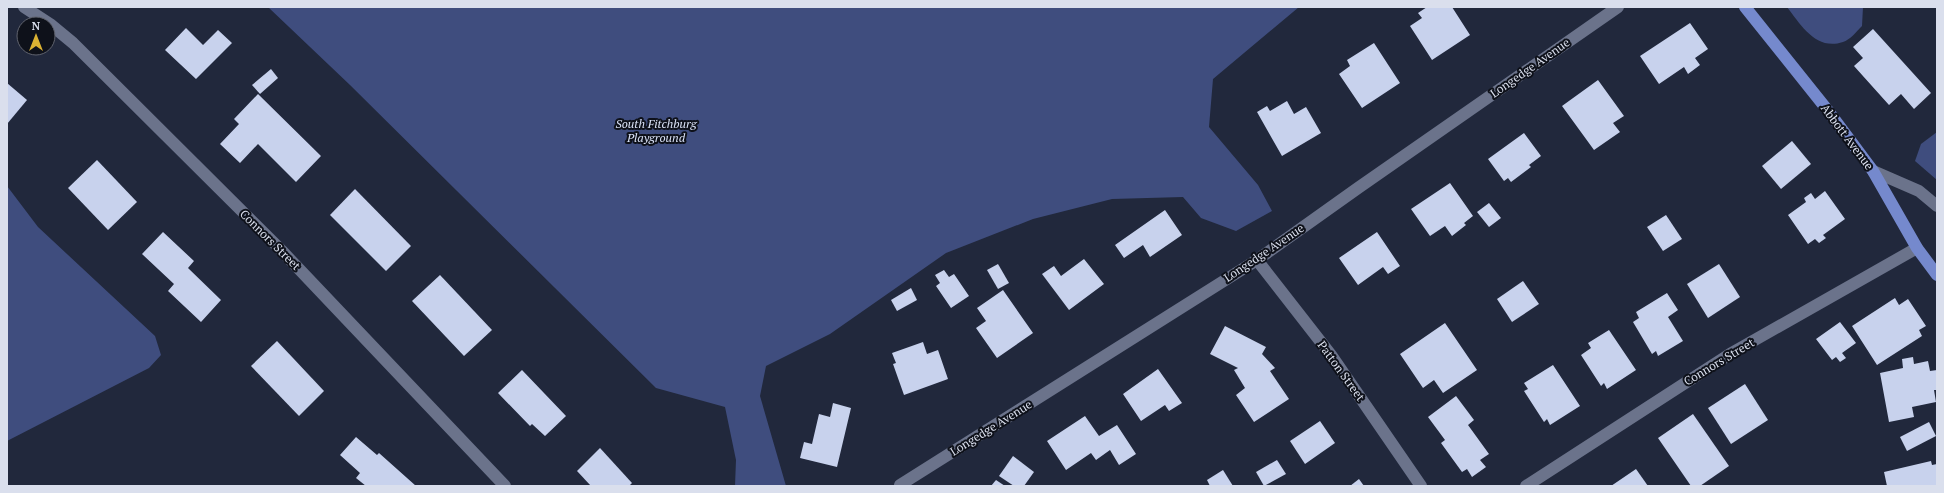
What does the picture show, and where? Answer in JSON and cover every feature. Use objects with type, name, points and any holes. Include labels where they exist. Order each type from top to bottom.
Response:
[{"type":"main road","name":"Abbott Avenue","points":[[1745,7],[1829,112],[1873,170],[1917,248],[1937,275]]},
{"type":"street","name":"Connors Street","points":[[24,7],[50,24],[73,43],[260,229],[505,486]]},
{"type":"street","name":"Longedge Avenue","points":[[900,485],[1257,260],[1377,174],[1618,7]]},
{"type":"street","points":[[1873,170],[1919,191],[1937,206]]},
{"type":"street","name":"Connors Street","points":[[1526,486],[1730,354],[1917,248]]},
{"type":"street","name":"Patton Street","points":[[1257,260],[1331,355],[1421,486]]},
{"type":"green space","name":"South Fitchburg Playground","points":[[268,7],[1299,7],[1213,79],[1209,127],[1258,185],[1272,211],[1236,231],[1201,218],[1183,197],[1112,199],[1033,219],[946,253],[830,334],[766,366],[760,396],[786,486],[735,486],[736,460],[725,407],[656,388],[350,85]]},
{"type":"green space","points":[[1787,7],[1863,7],[1862,26],[1846,41],[1833,44],[1825,43],[1810,35]]},
{"type":"green space","points":[[1937,132],[1937,180],[1915,161],[1921,144]]},
{"type":"green space","points":[[7,186],[38,227],[155,336],[161,355],[149,368],[7,441]]},
{"type":"building","points":[[1427,7],[1452,7],[1470,35],[1432,60],[1410,26],[1422,18],[1418,13]]},
{"type":"building","points":[[1690,23],[1708,49],[1695,58],[1700,65],[1688,74],[1684,67],[1659,84],[1640,56]]},
{"type":"building","points":[[186,28],[203,45],[218,30],[232,43],[196,79],[165,50]]},
{"type":"building","points":[[1873,29],[1931,93],[1914,109],[1901,94],[1889,105],[1854,66],[1863,58],[1853,47]]},
{"type":"building","points":[[1374,43],[1400,83],[1362,108],[1339,74],[1350,66],[1347,60]]},
{"type":"building","points":[[271,69],[278,78],[260,94],[252,85]]},
{"type":"building","points":[[1598,80],[1624,116],[1613,123],[1620,132],[1594,150],[1562,106]]},
{"type":"building","points":[[7,83],[27,100],[7,124]]},
{"type":"building","points":[[258,94],[321,156],[296,182],[258,144],[240,163],[220,144],[239,124],[234,119]]},
{"type":"building","points":[[1287,101],[1294,114],[1306,107],[1321,133],[1282,156],[1257,112],[1267,106],[1270,111]]},
{"type":"building","points":[[1524,133],[1541,156],[1529,165],[1531,167],[1511,182],[1508,178],[1504,181],[1488,159]]},
{"type":"building","points":[[1792,141],[1811,164],[1781,189],[1762,166]]},
{"type":"building","points":[[97,160],[137,202],[108,230],[68,188]]},
{"type":"building","points":[[1450,183],[1473,216],[1464,223],[1466,225],[1452,236],[1445,226],[1430,236],[1411,209]]},
{"type":"building","points":[[355,189],[411,246],[386,271],[330,215]]},
{"type":"building","points":[[1825,191],[1845,219],[1823,235],[1826,238],[1819,243],[1815,239],[1808,244],[1788,215],[1806,202],[1804,198],[1811,193],[1815,199]]},
{"type":"building","points":[[1489,203],[1501,218],[1489,227],[1477,212]]},
{"type":"building","points":[[1165,210],[1182,235],[1150,257],[1143,245],[1124,258],[1115,245]]},
{"type":"building","points":[[1666,215],[1682,239],[1663,251],[1647,227]]},
{"type":"building","points":[[163,232],[194,261],[188,268],[221,300],[201,322],[168,291],[174,284],[142,254]]},
{"type":"building","points":[[1377,232],[1400,266],[1388,274],[1383,267],[1358,285],[1339,258]]},
{"type":"building","points":[[1084,259],[1104,284],[1069,310],[1042,274],[1054,266],[1061,276]]},
{"type":"building","points":[[998,264],[1009,283],[998,289],[987,270]]},
{"type":"building","points":[[1719,264],[1740,297],[1708,318],[1687,284]]},
{"type":"building","points":[[944,270],[949,277],[954,274],[969,296],[951,308],[936,286],[940,283],[935,275]]},
{"type":"building","points":[[440,275],[492,330],[464,356],[412,301]]},
{"type":"building","points":[[1523,281],[1539,304],[1512,322],[1497,299]]},
{"type":"building","points":[[911,288],[917,300],[897,311],[891,300]]},
{"type":"building","points":[[1003,290],[1033,333],[997,358],[976,328],[986,321],[977,308]]},
{"type":"building","points":[[1667,293],[1678,310],[1668,317],[1683,341],[1658,356],[1656,351],[1652,354],[1633,322],[1639,318],[1636,312]]},
{"type":"building","points":[[1895,298],[1899,305],[1908,299],[1926,326],[1919,330],[1922,336],[1877,365],[1852,326]]},
{"type":"building","points":[[1840,322],[1856,343],[1842,353],[1846,358],[1840,362],[1836,357],[1832,360],[1816,339]]},
{"type":"building","points":[[1445,323],[1477,370],[1443,393],[1434,380],[1423,388],[1400,354]]},
{"type":"building","points":[[1225,326],[1266,347],[1262,354],[1275,368],[1270,371],[1289,399],[1254,422],[1236,395],[1245,388],[1234,370],[1238,368],[1210,354]]},
{"type":"building","points":[[1609,330],[1636,370],[1607,389],[1604,383],[1601,386],[1581,355],[1591,348],[1588,343]]},
{"type":"building","points":[[277,341],[324,391],[299,416],[251,366]]},
{"type":"building","points":[[923,342],[927,354],[938,350],[948,379],[904,395],[893,364],[896,363],[892,353]]},
{"type":"building","points":[[1913,357],[1914,364],[1928,361],[1930,371],[1937,370],[1937,390],[1934,390],[1936,402],[1912,407],[1914,417],[1889,422],[1880,373],[1903,368],[1902,359]]},
{"type":"building","points":[[1553,365],[1580,406],[1550,425],[1547,419],[1544,422],[1524,391],[1528,389],[1524,383]]},
{"type":"building","points":[[1158,369],[1182,403],[1169,411],[1165,405],[1141,421],[1123,394]]},
{"type":"building","points":[[522,370],[566,416],[545,436],[532,424],[530,426],[498,393]]},
{"type":"building","points":[[1745,384],[1768,420],[1731,444],[1708,408]]},
{"type":"building","points":[[1456,396],[1474,420],[1468,425],[1489,454],[1480,460],[1486,467],[1472,477],[1467,469],[1462,472],[1441,443],[1445,440],[1428,417]]},
{"type":"building","points":[[833,403],[851,408],[837,467],[800,458],[804,442],[812,444],[819,414],[830,417]]},
{"type":"building","points":[[1693,414],[1729,466],[1700,486],[1691,486],[1658,438]]},
{"type":"building","points":[[1085,416],[1099,436],[1117,425],[1136,454],[1119,465],[1110,450],[1096,460],[1091,453],[1066,470],[1047,441]]},
{"type":"building","points":[[1320,421],[1335,443],[1305,464],[1290,441]]},
{"type":"building","points":[[1929,422],[1936,436],[1907,451],[1900,437]]},
{"type":"building","points":[[356,437],[377,455],[379,453],[416,486],[366,486],[356,478],[360,473],[340,455]]},
{"type":"building","points":[[600,448],[632,483],[629,486],[591,486],[577,471]]},
{"type":"building","points":[[1013,456],[1034,472],[1024,486],[1014,486],[999,476]]},
{"type":"building","points":[[1277,460],[1286,474],[1264,486],[1256,472]]},
{"type":"building","points":[[1931,461],[1932,465],[1937,464],[1937,486],[1887,486],[1884,472]]},
{"type":"building","points":[[1636,469],[1648,486],[1611,486]]},
{"type":"building","points":[[1223,470],[1233,486],[1210,486],[1207,480]]},
{"type":"building","points":[[1359,479],[1364,486],[1350,486]]},
{"type":"building","points":[[996,480],[1005,486],[991,486]]}]
